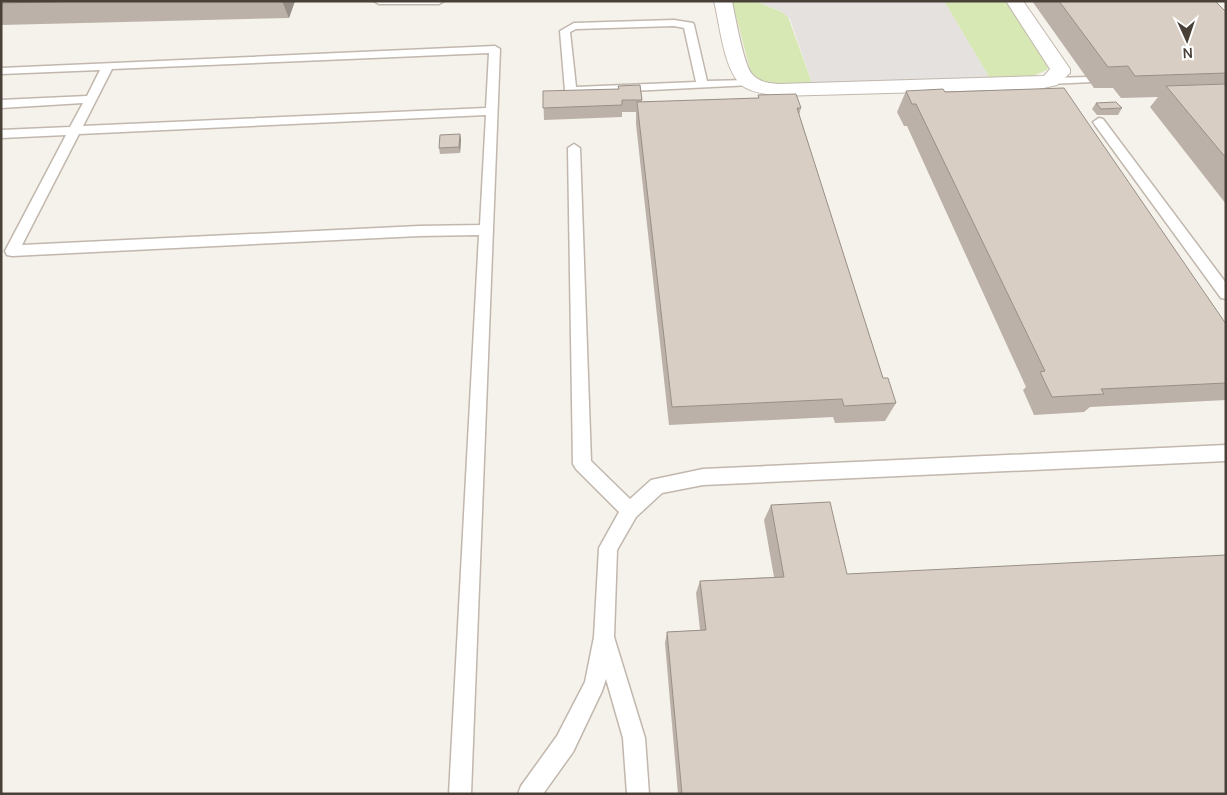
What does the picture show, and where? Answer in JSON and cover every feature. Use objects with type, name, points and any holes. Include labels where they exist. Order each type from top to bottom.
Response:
[{"type":"street","points":[[723,1],[739,69],[748,83],[757,87],[778,90],[1039,83],[1050,81],[1060,74],[1060,69],[1014,1]]},
{"type":"lane","points":[[379,1],[439,1]]},
{"type":"lane","points":[[702,85],[689,26],[674,23],[574,26],[565,31],[571,91],[748,83]]},
{"type":"lane","points":[[1,71],[496,49],[460,794]]},
{"type":"lane","points":[[108,66],[12,251],[419,231],[487,230]]},
{"type":"lane","points":[[1050,81],[1088,80]]},
{"type":"lane","points":[[1,104],[92,99]]},
{"type":"lane","points":[[1,134],[492,111]]},
{"type":"lane","points":[[1099,122],[1226,294]]},
{"type":"lane","points":[[574,148],[582,464],[630,511]]},
{"type":"lane","points":[[529,794],[565,744],[595,684],[604,637],[608,548],[630,511],[657,486],[703,477],[1226,453]]},
{"type":"lane","points":[[604,637],[634,738],[638,794]]},
{"type":"green space","points":[[732,1],[755,1],[787,14],[812,83],[772,83],[758,78],[751,73]]},
{"type":"green space","points":[[944,1],[1005,1],[1049,65],[1047,70],[1033,76],[989,77]]},
{"type":"shaded area","points":[[755,1],[944,1],[989,77],[812,83],[790,19],[781,11]]},
{"type":"building","points":[[1,1],[88,1],[1,3]]},
{"type":"building","points":[[1059,1],[1215,1],[1226,12],[1226,73],[1135,76],[1128,66],[1108,67]]},
{"type":"building","points":[[1226,84],[1226,158],[1166,86]]},
{"type":"building","points":[[640,85],[642,100],[622,100],[622,105],[543,108],[543,91],[619,89],[618,86]]},
{"type":"building","points":[[1064,88],[1226,324],[1226,383],[1101,389],[1104,394],[1052,397],[1040,372],[1045,371],[916,104],[912,104],[906,91],[943,89],[945,92]]},
{"type":"building","points":[[796,94],[801,108],[797,108],[883,378],[888,378],[896,403],[844,406],[842,399],[672,407],[637,102],[759,98],[758,95]]},
{"type":"building","points":[[1116,102],[1122,108],[1101,109],[1096,103]]},
{"type":"building","points":[[460,134],[459,147],[439,148],[440,135]]},
{"type":"building","points":[[830,502],[847,574],[1226,555],[1226,794],[682,794],[667,632],[706,630],[700,581],[784,577],[771,505]]}]
